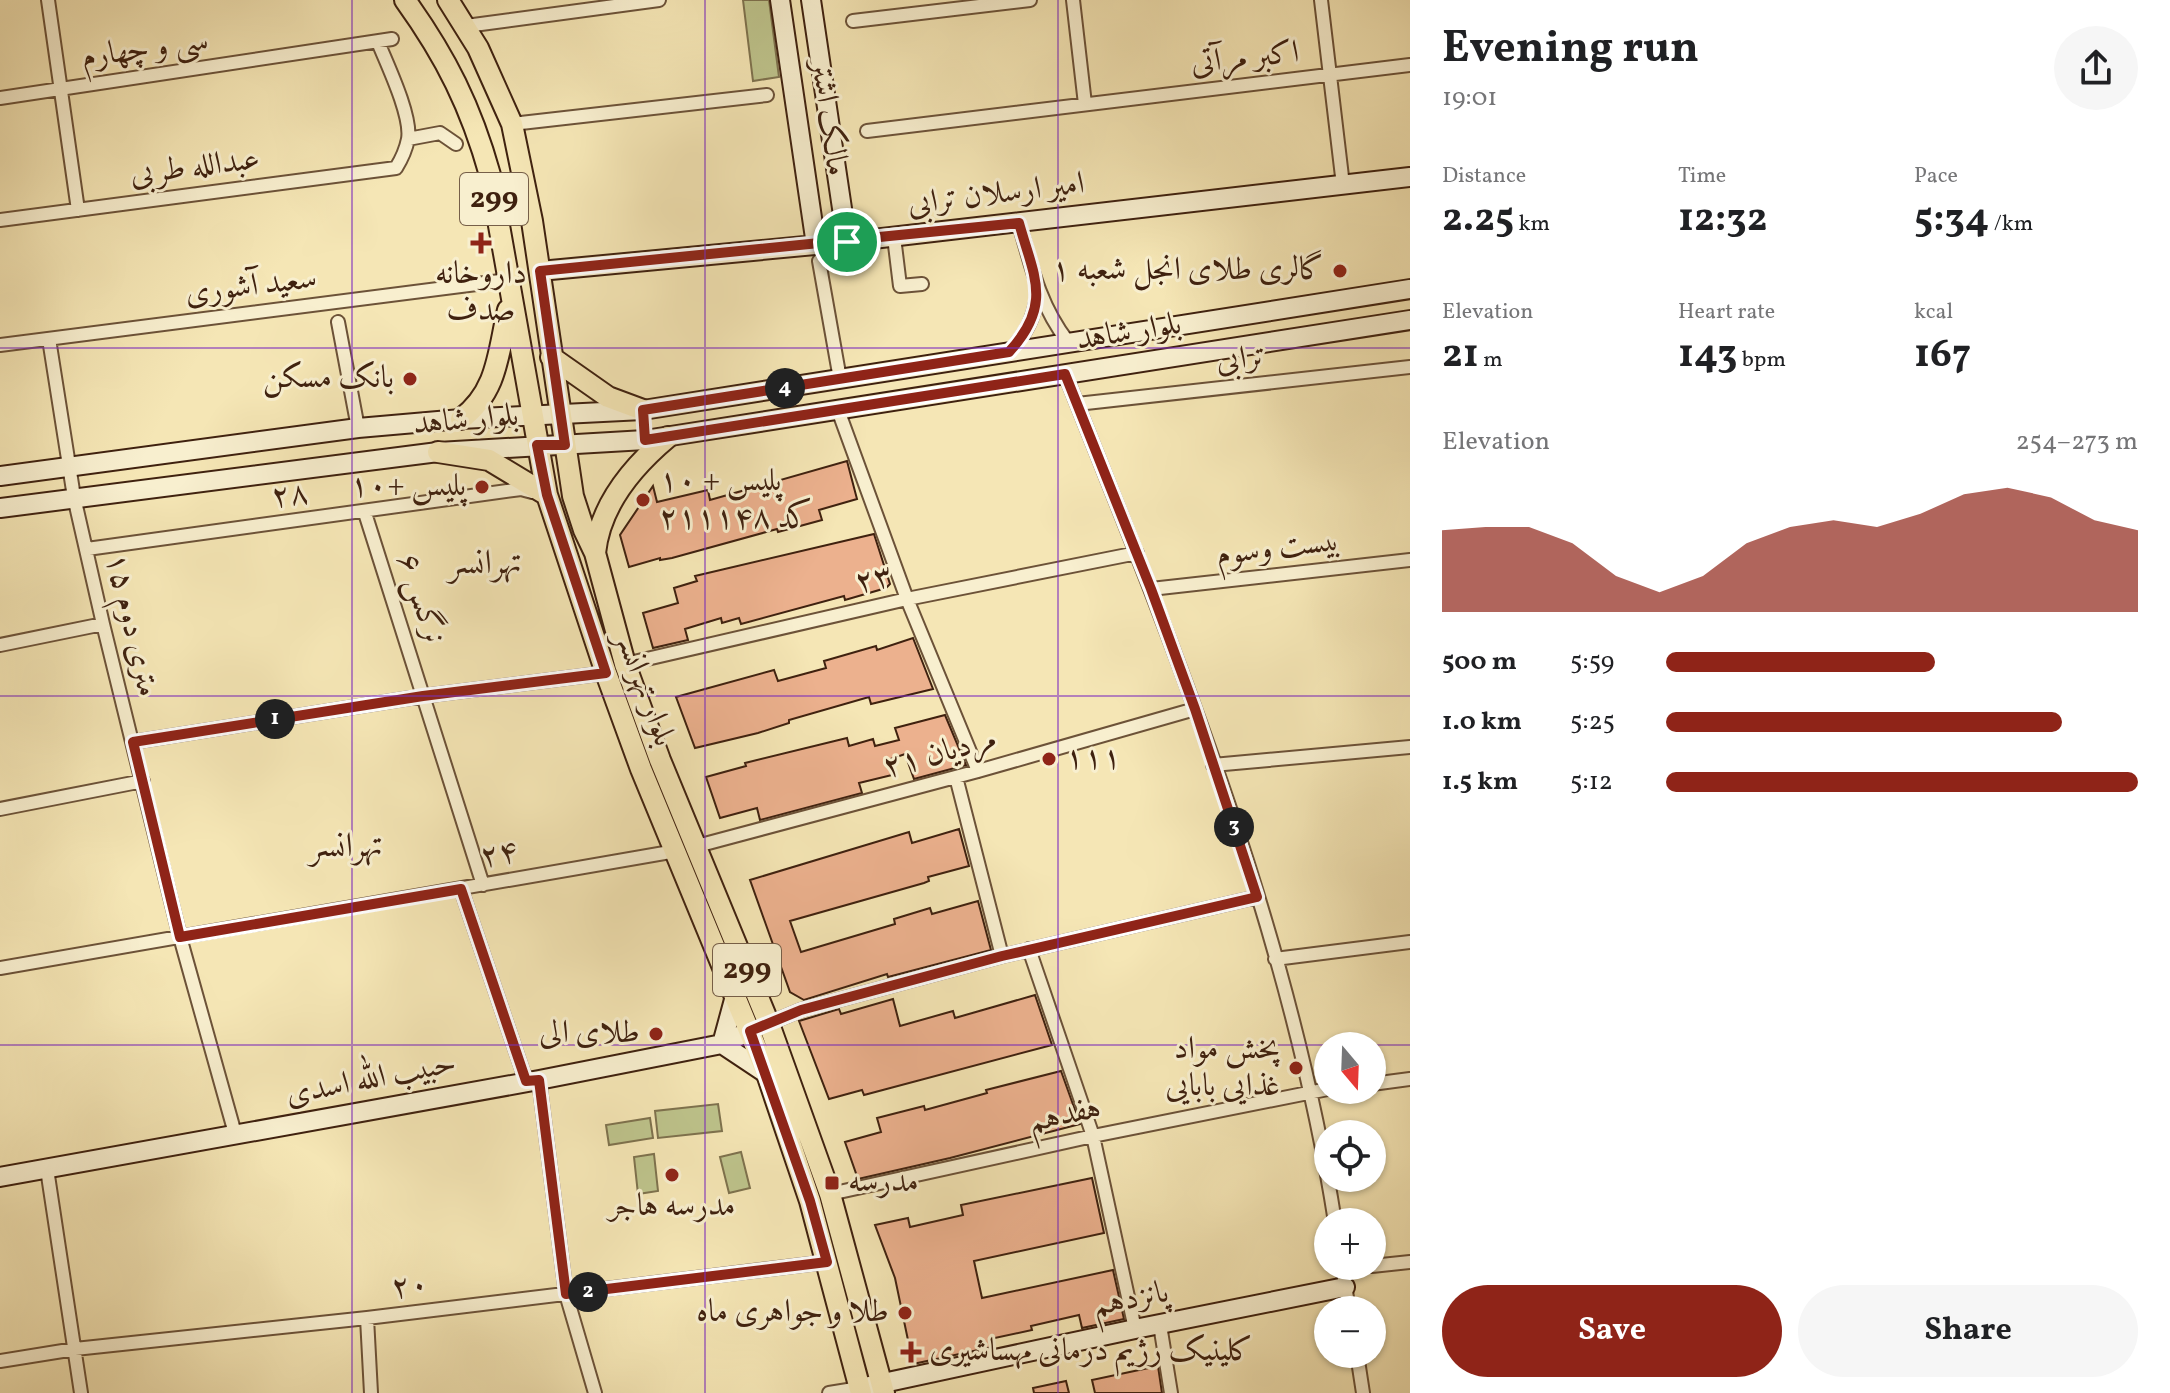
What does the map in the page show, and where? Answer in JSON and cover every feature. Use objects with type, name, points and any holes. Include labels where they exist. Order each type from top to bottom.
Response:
[{"type":"main road","name":"بلوار تهرانسر","points":[[405,0],[446,60],[479,135],[490,175],[547,495],[606,673],[641,769],[676,851],[752,1014],[830,1194],[883,1388]]},
{"type":"main road","name":"بلوار تهرانسر","points":[[448,0],[491,73],[512,124],[540,271],[573,496],[595,553],[625,664],[660,760],[697,846],[752,1014]]},
{"type":"main road","name":"مالک اشتر","points":[[780,0],[818,253]]},
{"type":"main road","name":"مالک اشتر","points":[[811,0],[847,242]]},
{"type":"main road","name":"امیر ارسلان ترابی","points":[[540,271],[818,253],[847,242],[1410,177]]},
{"type":"main road","points":[[461,419],[479,405],[496,368],[509,289]]},
{"type":"main road","name":"بلوار شاهد","points":[[0,476],[358,428],[461,419],[643,410],[1410,289]]},
{"type":"main road","name":"بلوار شاهد","points":[[0,508],[438,452],[668,437],[1410,320]]},
{"type":"main road","points":[[551,357],[608,397],[643,410],[645,440]]},
{"type":"main road","points":[[595,553],[602,521],[618,490],[642,459],[668,437]]},
{"type":"main road","points":[[438,452],[489,460],[547,495]]},
{"type":"main road","points":[[752,1014],[722,1044],[767,1074]]},
{"type":"main road","name":"حبیب الله اسدی","points":[[0,1177],[236,1137],[722,1044],[752,1014]]},
{"type":"main road","name":"بلوار تهرانسر","points":[[768,1050],[767,1074],[810,1201],[860,1391]]},
{"type":"main road","name":"پانزدهم","points":[[860,1391],[1160,1325],[1321,1280]]},
{"type":"street","points":[[48,0],[78,210]]},
{"type":"street","points":[[466,26],[659,0]]},
{"type":"street","points":[[853,21],[1030,0]]},
{"type":"street","points":[[1073,0],[1085,104]]},
{"type":"street","points":[[1321,0],[1343,185]]},
{"type":"street","name":"سی و چهارم","points":[[0,98],[392,39]]},
{"type":"street","points":[[378,42],[397,87],[408,139],[440,133],[456,144]]},
{"type":"street","name":"اکبر مرآتی","points":[[867,131],[1410,65]]},
{"type":"street","points":[[512,124],[767,95]]},
{"type":"street","name":"عبدالله طربی","points":[[0,220],[396,168],[408,139]]},
{"type":"street","points":[[1019,223],[1038,292],[1054,324],[1068,342]]},
{"type":"street","points":[[894,237],[900,286],[922,284]]},
{"type":"street","points":[[818,253],[840,379]]},
{"type":"street","name":"سعید آشوری","points":[[0,345],[509,289]]},
{"type":"street","points":[[1009,352],[1025,335],[1035,315],[1038,292]]},
{"type":"street","points":[[338,322],[358,428]]},
{"type":"street","name":"۱۵ متری دوم","points":[[49,339],[68,466],[103,624],[180,937],[236,1137]]},
{"type":"street","name":"ترابی","points":[[1077,404],[1410,367]]},
{"type":"street","points":[[1065,374],[1151,589],[1195,709],[1257,897],[1311,1091],[1332,1208]]},
{"type":"street","points":[[838,410],[907,599],[978,771]]},
{"type":"street","name":"۲۸","points":[[87,549],[365,513],[521,489],[547,495]]},
{"type":"street","name":"نرگس ۶","points":[[365,513],[483,885]]},
{"type":"street","name":"۲۳","points":[[625,664],[907,599],[1137,553]]},
{"type":"street","name":"بیست وسوم","points":[[1151,589],[1410,560]]},
{"type":"street","points":[[0,645],[103,624]]},
{"type":"street","points":[[133,742],[423,696],[606,673]]},
{"type":"street","name":"۲۱ مردیان","points":[[697,846],[1195,709]]},
{"type":"street","points":[[1213,765],[1410,747]]},
{"type":"street","points":[[956,777],[1002,956]]},
{"type":"street","points":[[0,809],[143,781]]},
{"type":"street","name":"۲۴","points":[[0,968],[676,851]]},
{"type":"street","points":[[461,889],[533,1081],[566,1294],[595,1393]]},
{"type":"street","points":[[752,1014],[801,1010],[1029,949],[1257,897]]},
{"type":"street","points":[[1275,959],[1410,942]]},
{"type":"street","points":[[1029,949],[1093,1136],[1135,1329]]},
{"type":"street","points":[[1386,1082],[1410,1079]]},
{"type":"street","name":"هفدهم","points":[[830,1194],[1314,1091]]},
{"type":"street","points":[[47,1169],[81,1393]]},
{"type":"street","name":"۲۰","points":[[0,1361],[75,1349],[367,1318],[827,1262]]},
{"type":"street","points":[[1386,1264],[1410,1262]]},
{"type":"street","points":[[367,1318],[371,1393]]},
{"type":"street","points":[[1160,1325],[1171,1393]]},
{"type":"street","points":[[1359,1368],[1363,1393]]},
{"type":"street","points":[[829,1393],[860,1391]]},
{"type":"green space","points":[[743,0],[769,0],[779,77],[753,81]]},
{"type":"green space","points":[[718,1104],[722,1131],[658,1138],[655,1111]]},
{"type":"green space","points":[[650,1118],[653,1138],[609,1145],[606,1125]]},
{"type":"green space","points":[[741,1152],[750,1188],[729,1193],[720,1157]]},
{"type":"green space","points":[[654,1154],[658,1191],[638,1194],[634,1157]]},
{"type":"building","points":[[847,461],[857,499],[819,510],[822,520],[629,567],[620,535],[653,486],[657,502],[708,490],[710,500]]},
{"type":"building","points":[[874,534],[890,584],[886,588],[741,624],[739,618],[722,623],[721,618],[685,629],[688,640],[653,648],[643,613],[678,603],[674,588],[697,581],[695,576]]},
{"type":"building","points":[[913,638],[933,689],[871,704],[869,697],[789,720],[789,723],[758,733],[695,748],[676,697],[774,670],[778,681],[826,668],[824,661],[876,646],[877,650]]},
{"type":"building","points":[[945,715],[966,765],[914,779],[905,754],[888,760],[892,775],[859,783],[862,793],[760,820],[757,808],[720,818],[706,777],[746,766],[745,763],[847,738],[849,746],[873,739],[875,746],[899,740],[895,728]]},
{"type":"building","points":[[959,829],[969,866],[928,877],[929,881],[924,883],[790,921],[801,952],[895,924],[894,919],[930,908],[932,914],[978,901],[991,950],[888,977],[887,974],[804,1000],[790,992],[750,880],[909,832],[912,843]]},
{"type":"building","points":[[1035,995],[1052,1045],[864,1095],[862,1090],[829,1099],[799,1021],[839,1009],[841,1014],[893,999],[900,1026],[953,1011],[955,1018]]},
{"type":"building","points":[[1061,1071],[1080,1124],[858,1179],[845,1142],[881,1132],[877,1118],[924,1106],[925,1110],[987,1093],[986,1090]]},
{"type":"building","points":[[1092,1178],[1104,1233],[974,1261],[982,1298],[1113,1270],[1124,1319],[1082,1328],[1079,1315],[990,1339],[992,1347],[913,1364],[895,1278],[875,1225],[908,1218],[910,1227],[963,1215],[961,1205]]},
{"type":"building","points":[[1158,1366],[1162,1393],[1095,1393],[1092,1380]]},
{"type":"building","points":[[1066,1381],[1069,1393],[1034,1393],[1033,1388]]},
{"type":"place","name":"داروخانه صدف","points":[[481,243]]},
{"type":"place","name":"گالری طلای انجل شعبه ۱","points":[[1340,271]]},
{"type":"place","name":"بانک مسکن","points":[[410,379]]},
{"type":"place","name":"پلیس +۱۰","points":[[482,487]]},
{"type":"place","name":"پلیس + ۱۰ کد ۲۱۱۱۴۸","points":[[643,500]]},
{"type":"place","name":"۱۱۱","points":[[1049,759]]},
{"type":"place","name":"طلای الی","points":[[656,1034]]},
{"type":"place","name":"پخش مواد غذایی بابایی","points":[[1296,1068]]},
{"type":"place","name":"مدرسه هاجر","points":[[672,1175]]},
{"type":"place","name":"مدرسه","points":[[832,1183]]},
{"type":"place","name":"طلا و جواهری ماه","points":[[905,1313]]},
{"type":"place","name":"کلینیک رژیم درمانی مهساشیری","points":[[911,1352]]},
{"type":"district","name":"تهرانسر","points":[[485,564]]},
{"type":"district","name":"تهرانسر","points":[[346,847]]},
{"type":"route","points":[[1019,223],[1038,292],[1035,315],[1025,335],[1009,352],[643,410],[645,440],[1065,374],[1151,589],[1195,709],[1257,897],[1002,956],[801,1010],[750,1031],[810,1201],[827,1262],[566,1294],[539,1080],[526,1081],[461,889],[180,937],[133,742],[423,696],[606,673],[547,495],[537,445],[565,445],[540,271],[847,242],[1019,223]]}]
